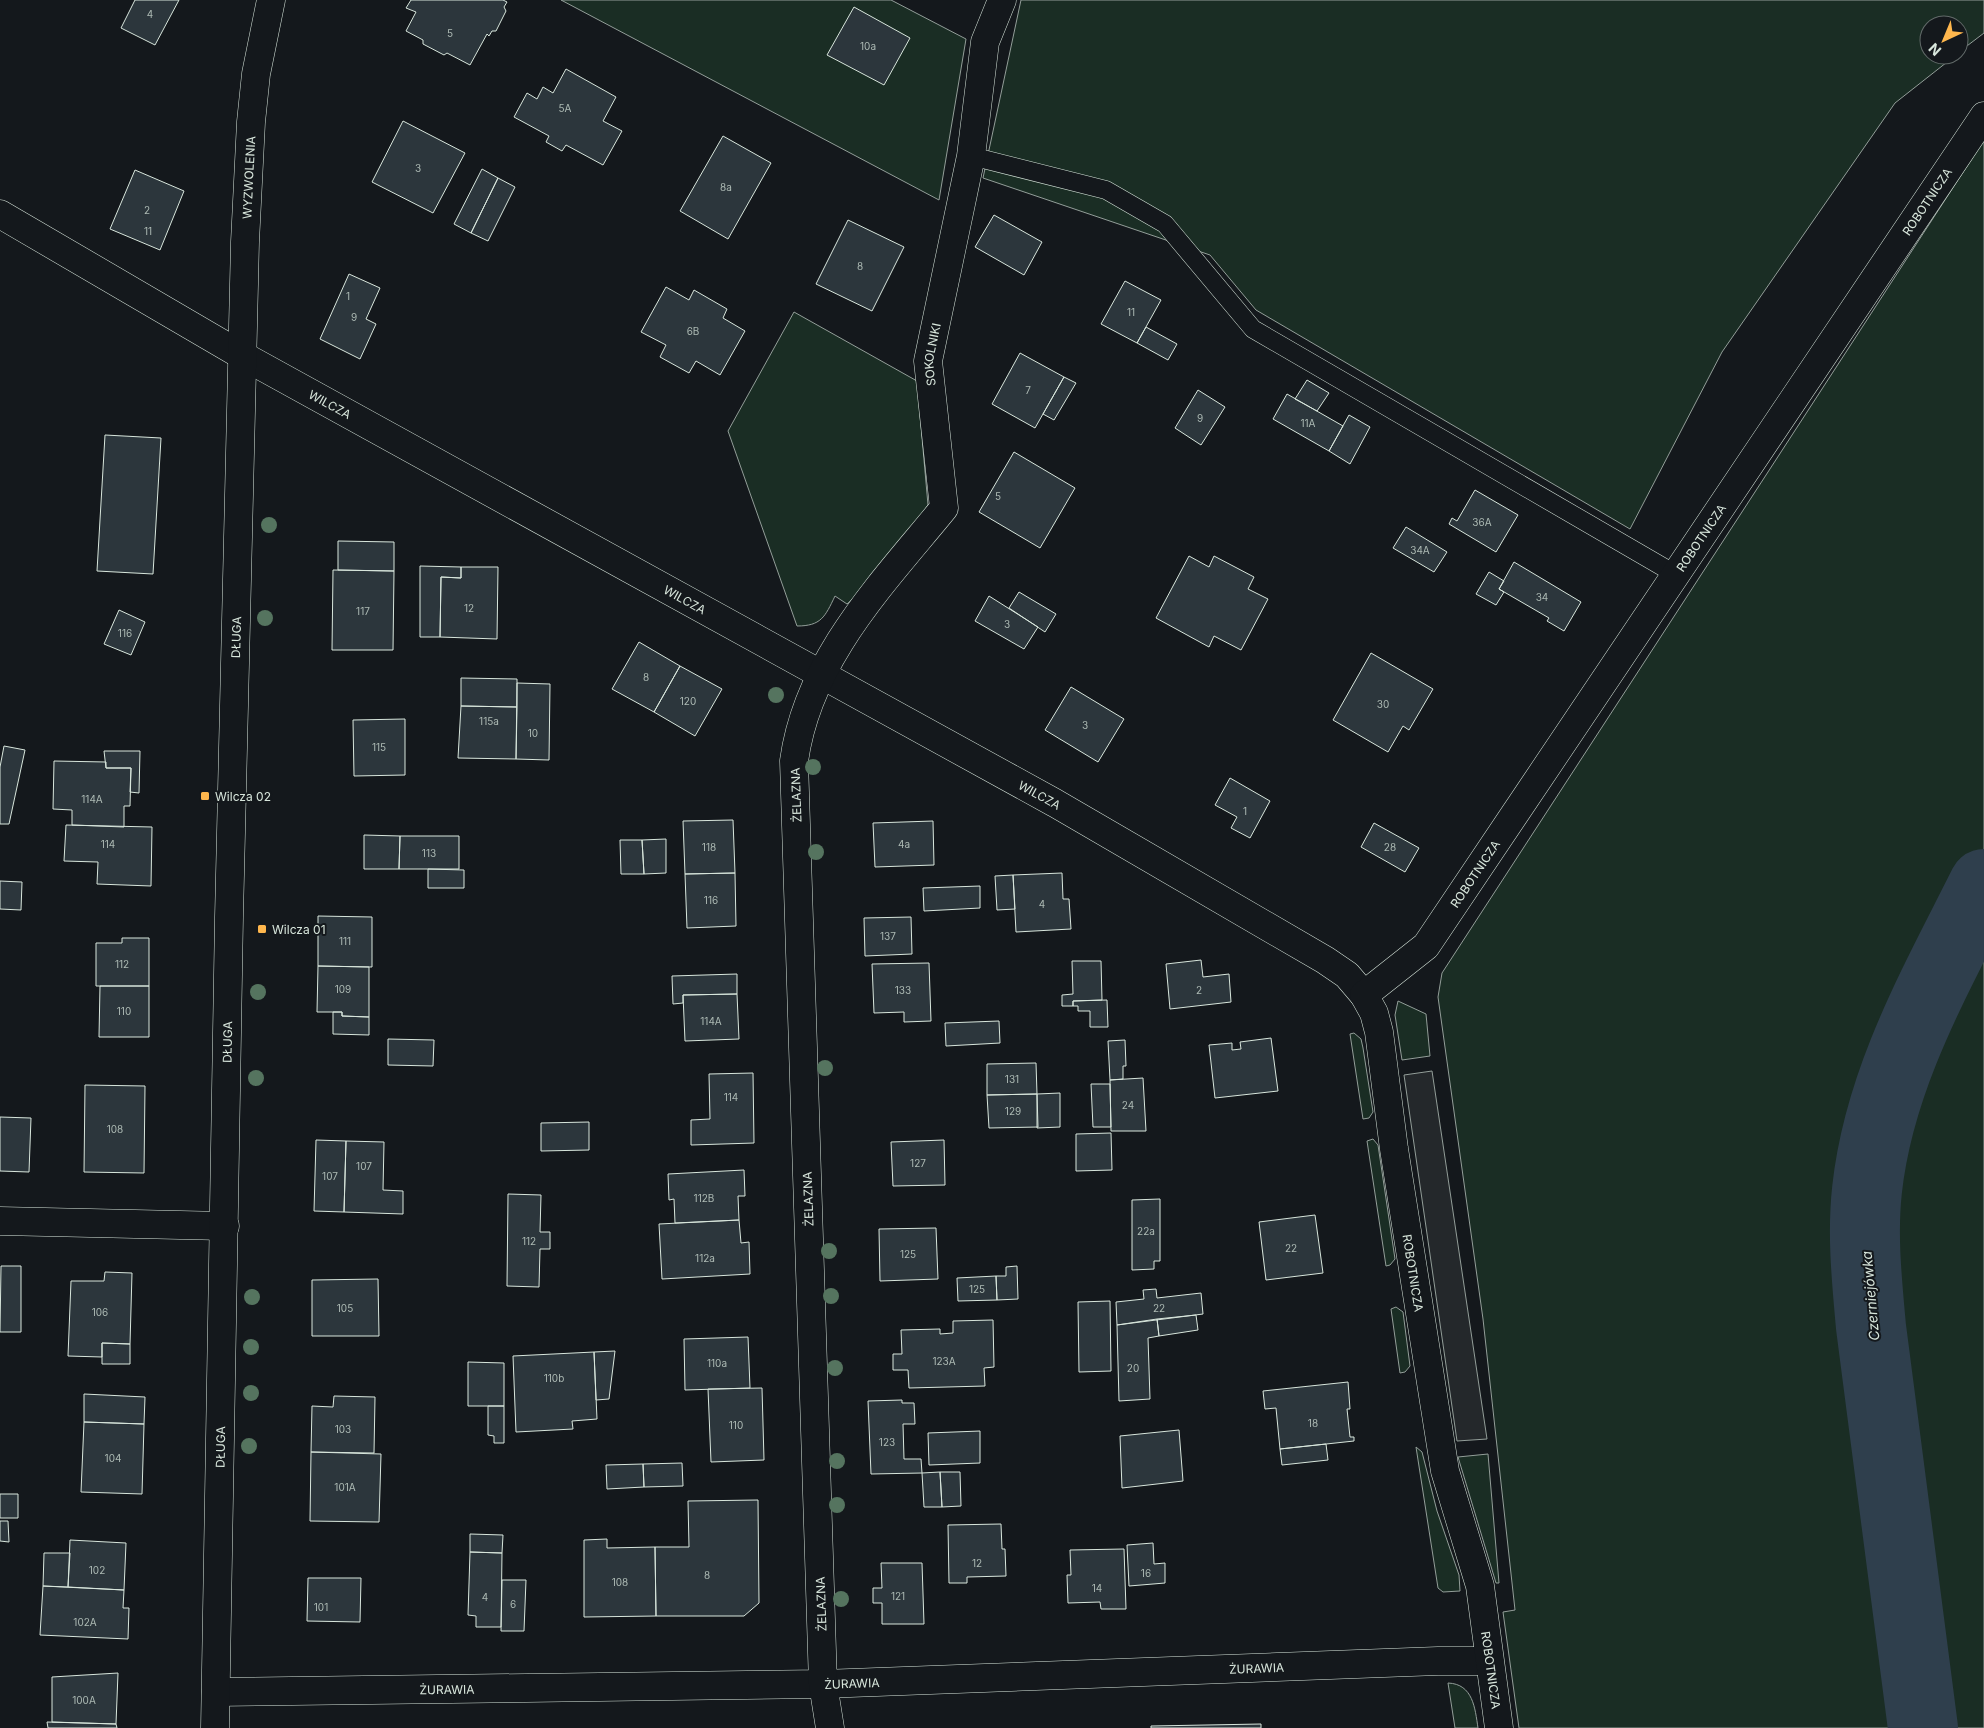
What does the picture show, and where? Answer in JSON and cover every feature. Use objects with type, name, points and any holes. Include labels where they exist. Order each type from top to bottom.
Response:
[{"type":"street","name":"WYZWOLENIA","points":[[243,356],[245,242],[251,122],[256,74],[271,0]]},
{"type":"street","name":"SOKOLNIKI","points":[[820,674],[857,614],[944,508],[928,361],[970,156],[985,42],[1002,0]]},
{"type":"street","name":"ROBOTNICZA","points":[[1498,1728],[1480,1586],[1445,1471],[1396,1159],[1379,1032],[1374,1013],[1364,995],[1426,946],[1984,116]]},
{"type":"street","name":"WILCZA","points":[[0,214],[243,356],[1056,803],[1325,960],[1347,975],[1364,995]]},
{"type":"street","name":"DŁUGA","points":[[215,1728],[243,356]]},
{"type":"street","name":"ŻELAZNA","points":[[820,674],[797,739],[794,761],[823,1684],[830,1728]]},
{"type":"street","points":[[0,1221],[225,1226]]},
{"type":"street","name":"ŻURAWIA","points":[[216,1692],[823,1684],[1438,1661],[1489,1661]]},
{"type":"lane","points":[[970,156],[1106,190],[1165,224],[1253,329],[1675,574]]},
{"type":"green space","points":[[561,0],[891,0],[966,39],[939,200]]},
{"type":"green space","points":[[1021,0],[1984,0],[1984,33],[1969,44],[1969,15],[1919,15],[1919,65],[1943,65],[1895,103],[1722,352],[1630,529],[1256,310],[1210,255],[983,178]]},
{"type":"green space","points":[[1984,140],[1984,1728],[1519,1728],[1503,1612],[1515,1610],[1483,1319],[1438,997],[1442,973]]},
{"type":"green space","points":[[794,312],[917,381],[928,505],[881,573],[847,604],[835,596],[821,619],[805,626],[797,626],[728,431]]},
{"type":"green space","points":[[1398,1001],[1426,1014],[1430,1056],[1402,1060],[1395,1015]]},
{"type":"green space","points":[[1354,1033],[1361,1039],[1373,1112],[1369,1118],[1363,1119],[1350,1034]]},
{"type":"green space","points":[[1373,1139],[1378,1145],[1395,1259],[1390,1265],[1386,1266],[1367,1141]]},
{"type":"green space","points":[[1396,1307],[1403,1312],[1410,1366],[1405,1372],[1400,1373],[1391,1309]]},
{"type":"green space","points":[[1416,1447],[1422,1452],[1437,1511],[1459,1575],[1460,1591],[1443,1592],[1438,1588]]},
{"type":"green space","points":[[1488,1454],[1499,1583],[1496,1583],[1458,1457]]},
{"type":"green space","points":[[1448,1683],[1456,1684],[1468,1692],[1474,1705],[1478,1728],[1455,1728]]},
{"type":"shaded area","points":[[1432,1071],[1487,1439],[1457,1441],[1404,1075]]},
{"type":"building","points":[[135,0],[179,0],[155,45],[121,28]]},
{"type":"building","points":[[411,0],[503,0],[507,2],[504,7],[506,11],[496,31],[492,31],[489,36],[487,34],[470,65],[447,53],[444,55],[423,44],[423,40],[406,31],[416,12],[406,8]]},
{"type":"building","points":[[854,7],[910,38],[884,85],[827,55]]},
{"type":"building","points":[[566,69],[616,97],[603,121],[622,131],[603,165],[566,145],[562,151],[546,142],[549,136],[514,117],[527,93],[537,99],[543,87],[553,93]]},
{"type":"building","points":[[403,121],[465,153],[433,213],[372,182]]},
{"type":"building","points":[[723,136],[771,163],[728,239],[680,211]]},
{"type":"building","points":[[482,169],[498,178],[471,233],[454,224]]},
{"type":"building","points":[[135,170],[184,191],[160,250],[110,229]]},
{"type":"building","points":[[498,178],[515,187],[488,241],[471,233]]},
{"type":"building","points":[[994,215],[1042,242],[1024,275],[975,247]]},
{"type":"building","points":[[848,220],[904,247],[872,311],[816,284]]},
{"type":"building","points":[[349,274],[380,288],[366,319],[376,324],[360,359],[320,339]]},
{"type":"building","points":[[1125,281],[1161,300],[1137,343],[1101,324]]},
{"type":"building","points":[[666,287],[689,300],[694,290],[727,309],[723,318],[745,331],[720,375],[696,361],[689,373],[660,357],[666,345],[641,332]]},
{"type":"building","points":[[1146,327],[1177,344],[1168,360],[1137,343]]},
{"type":"building","points":[[1020,353],[1064,377],[1035,428],[992,404]]},
{"type":"building","points":[[1064,377],[1076,383],[1054,420],[1043,414]]},
{"type":"building","points":[[1307,380],[1329,393],[1317,411],[1295,399]]},
{"type":"building","points":[[1198,390],[1225,407],[1201,445],[1175,428]]},
{"type":"building","points":[[1287,394],[1343,426],[1329,451],[1273,419]]},
{"type":"building","points":[[1349,415],[1370,427],[1350,464],[1329,451]]},
{"type":"building","points":[[105,435],[161,438],[153,574],[97,571]]},
{"type":"building","points":[[1014,452],[1075,488],[1040,548],[979,512]]},
{"type":"building","points":[[1475,490],[1518,515],[1496,552],[1449,524],[1452,518],[1457,521]]},
{"type":"building","points":[[1406,527],[1447,552],[1434,572],[1393,548]]},
{"type":"building","points":[[338,541],[394,542],[394,571],[338,570]]},
{"type":"building","points":[[1189,556],[1209,567],[1214,556],[1254,577],[1248,589],[1268,599],[1241,650],[1214,636],[1209,647],[1156,618]]},
{"type":"building","points":[[1514,562],[1581,602],[1564,631],[1547,621],[1549,618],[1499,589]]},
{"type":"building","points":[[420,566],[461,567],[461,578],[441,577],[440,637],[420,637]]},
{"type":"building","points":[[461,567],[498,567],[497,639],[440,637],[441,577],[461,578]]},
{"type":"building","points":[[333,570],[394,571],[393,650],[332,650]]},
{"type":"building","points":[[1489,572],[1504,581],[1499,589],[1504,592],[1496,605],[1476,594]]},
{"type":"building","points":[[1019,592],[1056,614],[1045,632],[1009,608]]},
{"type":"building","points":[[989,596],[1038,627],[1024,649],[975,621]]},
{"type":"building","points":[[119,610],[145,622],[131,655],[104,644]]},
{"type":"building","points":[[639,642],[680,666],[654,712],[612,689]]},
{"type":"building","points":[[1371,653],[1433,689],[1409,730],[1403,726],[1388,752],[1333,720]]},
{"type":"building","points":[[680,666],[722,689],[695,736],[654,712]]},
{"type":"building","points":[[461,678],[517,679],[517,707],[461,706]]},
{"type":"building","points":[[517,683],[550,684],[549,760],[516,759]]},
{"type":"building","points":[[1071,687],[1124,719],[1098,762],[1045,730]]},
{"type":"building","points":[[461,706],[517,707],[516,759],[458,758]]},
{"type":"building","points":[[405,719],[405,775],[354,776],[353,720]]},
{"type":"building","points":[[4,746],[25,750],[9,824],[0,824],[0,767]]},
{"type":"building","points":[[104,751],[140,751],[139,793],[130,792],[131,768],[106,768]]},
{"type":"building","points":[[54,761],[106,762],[106,768],[131,768],[130,806],[124,806],[124,827],[72,825],[72,810],[53,809]]},
{"type":"building","points":[[1230,778],[1270,801],[1250,838],[1231,828],[1237,817],[1215,805]]},
{"type":"building","points":[[733,820],[735,873],[685,874],[683,821]]},
{"type":"building","points":[[933,821],[934,865],[875,867],[873,823]]},
{"type":"building","points":[[1374,823],[1419,848],[1405,872],[1361,847]]},
{"type":"building","points":[[66,825],[152,827],[151,886],[97,884],[98,862],[64,861]]},
{"type":"building","points":[[364,835],[400,836],[399,869],[364,869]]},
{"type":"building","points":[[400,836],[459,836],[459,869],[399,869]]},
{"type":"building","points":[[666,839],[666,873],[644,874],[642,840]]},
{"type":"building","points":[[620,840],[642,840],[644,874],[621,874]]},
{"type":"building","points":[[428,869],[464,870],[464,888],[428,888]]},
{"type":"building","points":[[735,873],[736,926],[687,928],[685,874]]},
{"type":"building","points":[[1062,873],[1063,899],[1069,899],[1071,929],[1016,932],[1013,875]]},
{"type":"building","points":[[1013,875],[1015,909],[997,910],[995,876]]},
{"type":"building","points":[[0,881],[22,882],[21,910],[0,909]]},
{"type":"building","points":[[980,886],[980,908],[924,911],[923,888]]},
{"type":"building","points":[[318,916],[372,917],[372,967],[318,966]]},
{"type":"building","points":[[911,917],[912,954],[865,956],[864,918]]},
{"type":"building","points":[[122,938],[149,938],[149,986],[96,986],[96,943],[122,943]]},
{"type":"building","points":[[1201,960],[1203,977],[1229,974],[1231,1002],[1170,1009],[1166,964]]},
{"type":"building","points":[[1072,961],[1101,961],[1102,1000],[1073,1001],[1073,1006],[1062,1006],[1062,995],[1073,994]]},
{"type":"building","points":[[929,963],[931,1021],[904,1022],[904,1012],[874,1013],[872,964]]},
{"type":"building","points":[[318,966],[369,967],[369,1017],[342,1016],[342,1012],[317,1012]]},
{"type":"building","points":[[737,974],[737,994],[683,995],[683,1003],[673,1004],[672,976]]},
{"type":"building","points":[[100,986],[149,986],[149,1037],[99,1037]]},
{"type":"building","points":[[737,994],[739,1039],[685,1041],[683,995]]},
{"type":"building","points":[[1107,1000],[1108,1027],[1090,1027],[1090,1011],[1078,1011],[1078,1006],[1073,1006],[1073,1001]]},
{"type":"building","points":[[333,1012],[342,1012],[342,1016],[369,1017],[369,1035],[333,1034]]},
{"type":"building","points":[[999,1021],[1000,1043],[946,1046],[945,1023]]},
{"type":"building","points":[[1271,1038],[1278,1091],[1215,1098],[1209,1045],[1232,1043],[1232,1050],[1241,1049],[1240,1042]]},
{"type":"building","points":[[388,1039],[434,1040],[433,1066],[388,1065]]},
{"type":"building","points":[[1125,1040],[1126,1066],[1123,1066],[1123,1079],[1110,1080],[1108,1041]]},
{"type":"building","points":[[1036,1063],[1037,1094],[987,1095],[987,1064]]},
{"type":"building","points":[[753,1073],[754,1143],[691,1145],[691,1120],[710,1119],[709,1074]]},
{"type":"building","points":[[1143,1078],[1146,1131],[1111,1131],[1110,1080]]},
{"type":"building","points":[[1091,1084],[1110,1084],[1111,1127],[1093,1127]]},
{"type":"building","points":[[85,1085],[145,1086],[144,1173],[84,1172]]},
{"type":"building","points":[[1060,1093],[1060,1127],[1037,1128],[1037,1094]]},
{"type":"building","points":[[1037,1094],[1038,1127],[989,1128],[987,1095]]},
{"type":"building","points":[[0,1117],[31,1118],[29,1172],[0,1171]]},
{"type":"building","points":[[589,1122],[589,1150],[541,1151],[541,1123]]},
{"type":"building","points":[[1111,1133],[1112,1170],[1076,1171],[1076,1134]]},
{"type":"building","points":[[316,1140],[346,1141],[344,1212],[314,1211]]},
{"type":"building","points":[[944,1140],[945,1185],[893,1186],[891,1142]]},
{"type":"building","points":[[346,1141],[384,1142],[383,1190],[403,1191],[403,1214],[344,1212]]},
{"type":"building","points":[[744,1170],[745,1196],[738,1196],[739,1220],[675,1223],[674,1199],[669,1200],[668,1174]]},
{"type":"building","points":[[508,1194],[541,1195],[540,1232],[550,1232],[550,1249],[540,1249],[539,1287],[507,1286]]},
{"type":"building","points":[[1160,1199],[1160,1261],[1154,1261],[1154,1269],[1132,1270],[1132,1200]]},
{"type":"building","points":[[1315,1215],[1323,1273],[1266,1280],[1259,1222]]},
{"type":"building","points":[[739,1220],[741,1243],[749,1242],[750,1274],[662,1279],[659,1224]]},
{"type":"building","points":[[936,1228],[938,1279],[880,1281],[879,1229]]},
{"type":"building","points":[[1,1266],[21,1266],[21,1332],[0,1332]]},
{"type":"building","points":[[1017,1266],[1018,1299],[997,1300],[996,1276],[1006,1276],[1006,1267]]},
{"type":"building","points":[[105,1272],[132,1273],[130,1344],[102,1343],[102,1357],[68,1356],[71,1281],[104,1281]]},
{"type":"building","points":[[996,1276],[997,1300],[958,1301],[957,1278]]},
{"type":"building","points":[[378,1279],[379,1336],[312,1336],[312,1280]]},
{"type":"building","points":[[1156,1289],[1157,1298],[1201,1293],[1203,1314],[1117,1325],[1116,1302],[1144,1299],[1143,1290]]},
{"type":"building","points":[[1110,1301],[1111,1371],[1079,1372],[1078,1302]]},
{"type":"building","points":[[1196,1315],[1198,1330],[1159,1336],[1157,1319]]},
{"type":"building","points":[[1157,1319],[1159,1336],[1148,1338],[1150,1399],[1119,1401],[1117,1325]]},
{"type":"building","points":[[993,1320],[994,1367],[984,1368],[985,1386],[909,1388],[908,1370],[893,1370],[893,1354],[902,1354],[901,1330],[940,1329],[940,1334],[953,1333],[953,1321]]},
{"type":"building","points":[[748,1337],[750,1388],[685,1390],[684,1339]]},
{"type":"building","points":[[102,1343],[130,1344],[130,1364],[102,1364]]},
{"type":"building","points":[[615,1351],[609,1399],[596,1400],[594,1352]]},
{"type":"building","points":[[594,1352],[597,1419],[572,1421],[573,1429],[516,1432],[513,1356]]},
{"type":"building","points":[[468,1362],[504,1363],[504,1406],[468,1406]]},
{"type":"building","points":[[1348,1382],[1350,1409],[1347,1409],[1350,1437],[1354,1437],[1354,1441],[1280,1449],[1276,1408],[1265,1409],[1263,1391]]},
{"type":"building","points":[[762,1388],[764,1460],[711,1462],[708,1389]]},
{"type":"building","points":[[84,1394],[145,1397],[144,1424],[84,1422]]},
{"type":"building","points":[[334,1396],[375,1397],[374,1453],[311,1452],[312,1406],[333,1407]]},
{"type":"building","points":[[902,1400],[902,1403],[914,1403],[915,1424],[903,1424],[904,1459],[921,1459],[922,1473],[871,1474],[868,1401]]},
{"type":"building","points":[[488,1406],[504,1406],[504,1443],[494,1443],[494,1436],[488,1435]]},
{"type":"building","points":[[84,1422],[144,1424],[142,1494],[81,1492]]},
{"type":"building","points":[[1179,1430],[1183,1481],[1122,1488],[1120,1436]]},
{"type":"building","points":[[980,1431],[980,1463],[929,1465],[928,1433]]},
{"type":"building","points":[[1326,1444],[1328,1460],[1282,1465],[1280,1449]]},
{"type":"building","points":[[311,1452],[381,1454],[379,1522],[310,1521]]},
{"type":"building","points":[[682,1463],[683,1486],[644,1487],[643,1464]]},
{"type":"building","points":[[643,1464],[644,1487],[607,1489],[606,1465]]},
{"type":"building","points":[[940,1472],[942,1507],[924,1507],[922,1473]]},
{"type":"building","points":[[940,1472],[960,1472],[961,1506],[942,1507]]},
{"type":"building","points":[[0,1494],[18,1494],[18,1518],[0,1518]]},
{"type":"building","points":[[758,1500],[759,1603],[744,1616],[656,1616],[655,1547],[689,1547],[688,1501]]},
{"type":"building","points":[[0,1521],[8,1521],[9,1542],[0,1541]]},
{"type":"building","points":[[1001,1524],[1002,1549],[1005,1549],[1006,1576],[967,1577],[967,1583],[949,1583],[948,1525]]},
{"type":"building","points":[[470,1534],[503,1535],[502,1553],[470,1552]]},
{"type":"building","points":[[607,1539],[607,1548],[655,1547],[656,1616],[584,1617],[584,1540]]},
{"type":"building","points":[[70,1540],[126,1543],[124,1590],[68,1587]]},
{"type":"building","points":[[1153,1543],[1154,1564],[1165,1563],[1165,1583],[1129,1586],[1127,1545]]},
{"type":"building","points":[[1124,1549],[1126,1609],[1101,1609],[1100,1602],[1068,1603],[1067,1575],[1071,1575],[1070,1550]]},
{"type":"building","points":[[470,1552],[502,1553],[501,1627],[476,1627],[476,1616],[468,1615]]},
{"type":"building","points":[[44,1553],[70,1553],[68,1587],[43,1586]]},
{"type":"building","points":[[881,1563],[922,1563],[924,1624],[882,1624],[882,1603],[873,1603],[873,1588],[882,1588]]},
{"type":"building","points":[[308,1578],[361,1578],[360,1622],[307,1621]]},
{"type":"building","points":[[502,1580],[526,1580],[524,1631],[501,1631]]},
{"type":"building","points":[[43,1586],[124,1590],[123,1608],[129,1608],[128,1639],[40,1635]]},
{"type":"building","points":[[118,1673],[116,1724],[52,1722],[52,1677]]},
{"type":"building","points":[[47,1722],[116,1724],[117,1728],[48,1728]]},
{"type":"building","points":[[1261,1724],[1261,1728],[1151,1728],[1151,1726]]},
{"type":"waterway","name":"Czerniejówka","points":[[1923,1728],[1871,1327],[1866,1259],[1865,1224],[1867,1190],[1873,1149],[1883,1109],[1896,1070],[1929,995],[1984,884]]},
{"type":"place","name":"Wilcza 02","points":[[205,796]]},
{"type":"place","name":"Wilcza 01","points":[[262,929]]}]
